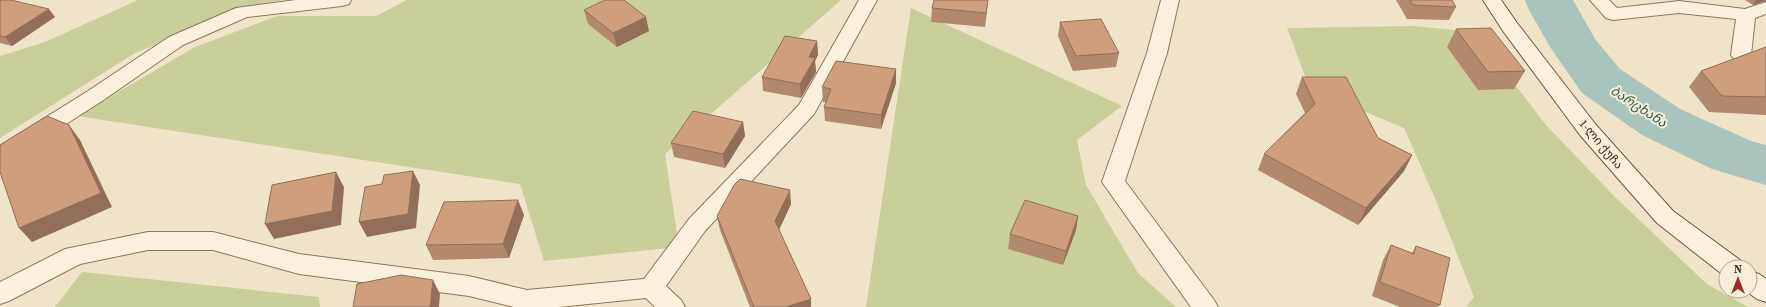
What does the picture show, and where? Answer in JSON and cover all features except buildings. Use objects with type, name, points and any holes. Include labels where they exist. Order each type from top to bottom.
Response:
[{"type":"street","points":[[0,156],[95,96],[176,41],[243,12],[342,0]]},
{"type":"street","points":[[651,288],[697,225],[807,109],[868,0]]},
{"type":"street","points":[[1170,0],[1156,53],[1113,182],[1205,307]]},
{"type":"street","name":"1-ლი ქუჩა","points":[[1492,0],[1510,27],[1588,130],[1665,217],[1720,259]]},
{"type":"street","points":[[1599,0],[1613,14],[1679,7],[1746,14],[1766,8]]},
{"type":"street","points":[[1741,55],[1746,14]]},
{"type":"street","points":[[0,294],[74,256],[148,241],[213,241],[298,264],[469,286],[527,300],[651,288],[672,307]]},
{"type":"green space","points":[[138,0],[284,0],[262,3],[135,53],[0,138],[0,56],[45,42]]},
{"type":"green space","points":[[407,0],[841,0],[665,154],[679,247],[544,261],[520,184],[77,116],[195,47],[277,16],[376,16]]},
{"type":"green space","points":[[911,8],[1122,106],[1077,140],[1086,185],[1138,273],[1176,307],[866,307]]},
{"type":"green space","points":[[1413,26],[1475,32],[1546,125],[1616,198],[1707,284],[1718,290],[1718,299],[1734,299],[1748,307],[1466,307],[1474,297],[1434,196],[1404,128],[1310,89],[1287,28]]},
{"type":"green space","points":[[82,272],[319,297],[320,307],[55,307]]},
{"type":"waterway","name":"ბარცხანა","points":[[1549,0],[1552,8],[1575,47],[1601,81],[1661,122],[1732,155],[1766,165]]}]
